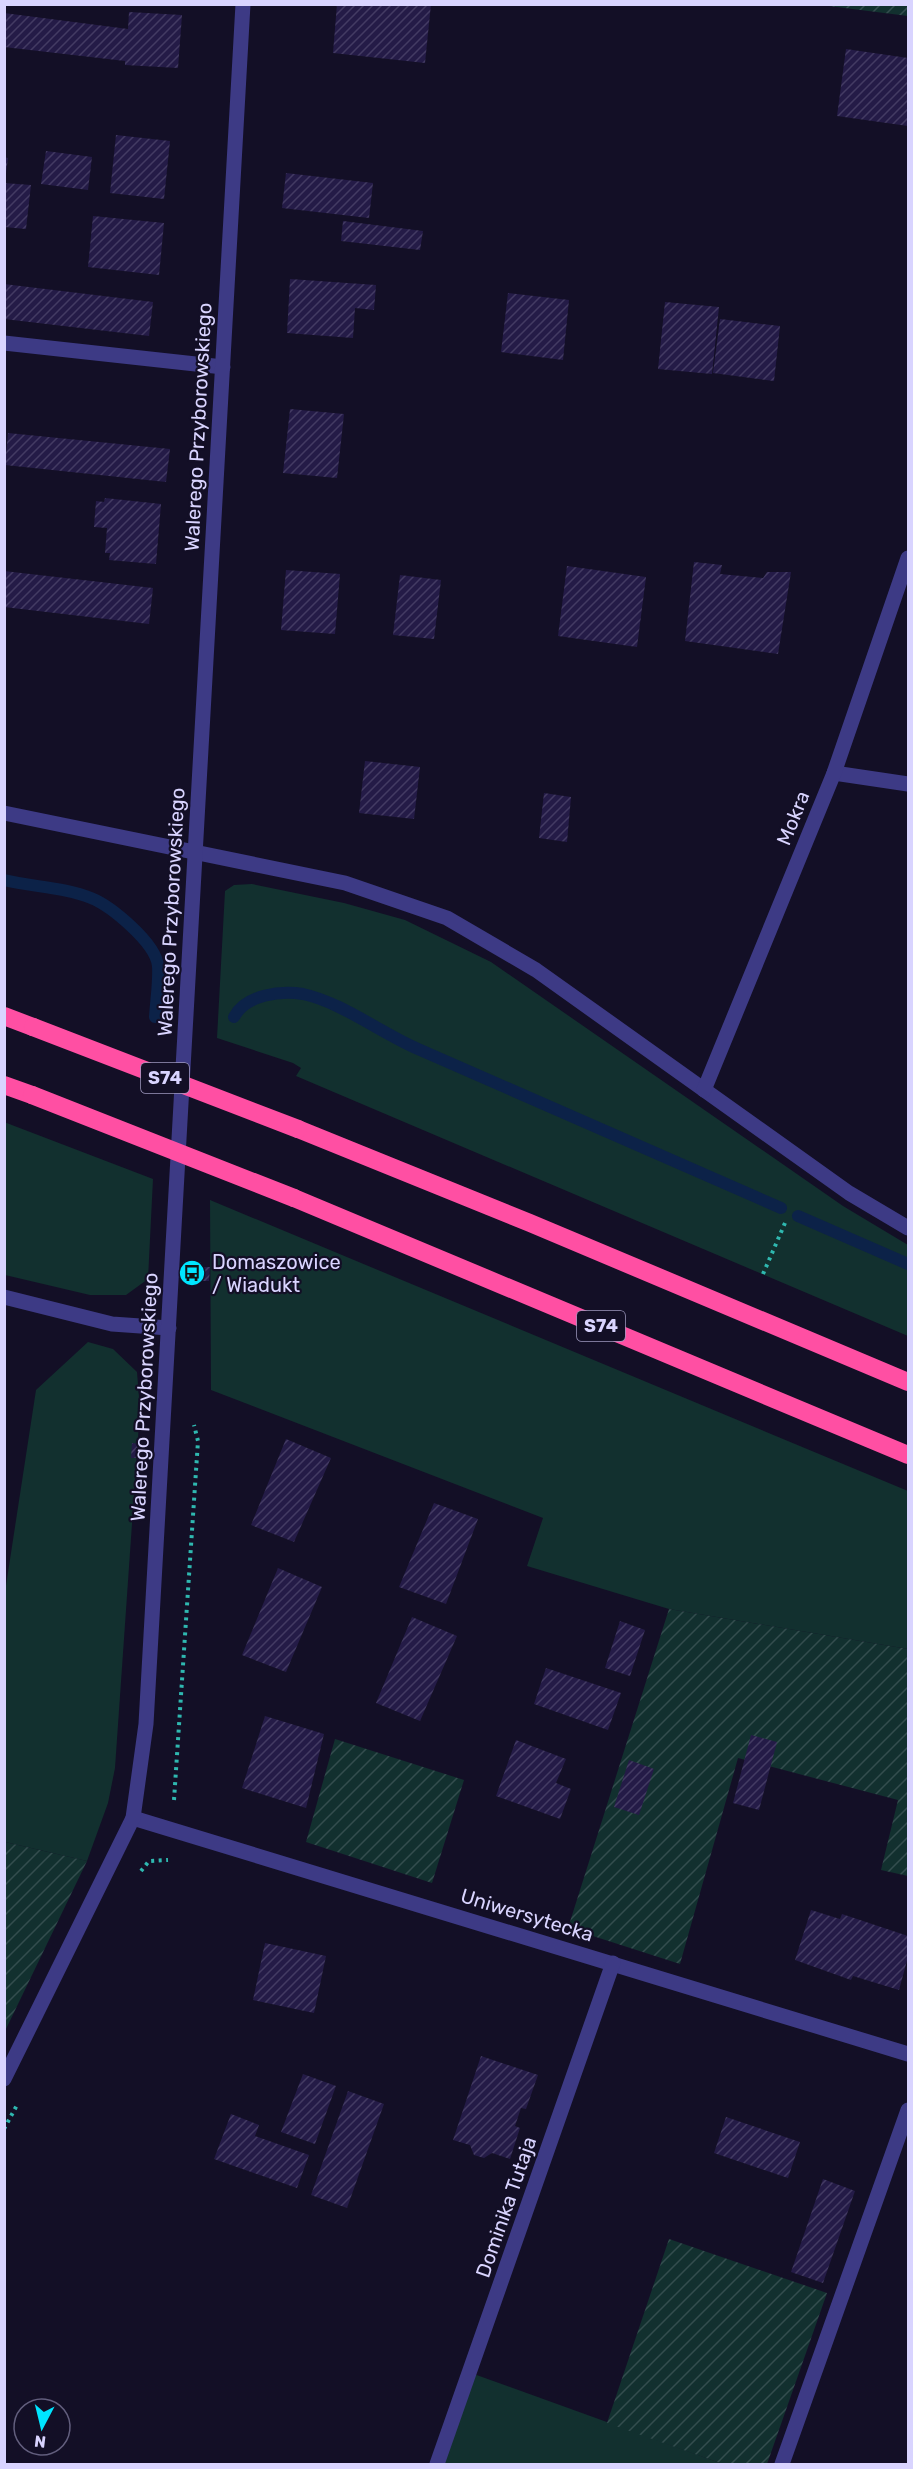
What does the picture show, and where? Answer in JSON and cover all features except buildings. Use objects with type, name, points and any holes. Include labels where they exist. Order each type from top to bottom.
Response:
[{"type":"highway","name":"S74","points":[[4,1016],[298,1129],[530,1223],[909,1382]]},
{"type":"highway","name":"S74","points":[[4,1086],[294,1198],[909,1455]]},
{"type":"street","name":"Walerego Przyborowskiego","points":[[4,2079],[133,1818],[146,1724],[243,4]]},
{"type":"street","points":[[4,343],[223,367]]},
{"type":"street","name":"Mokra","points":[[704,1090],[834,773],[909,558]]},
{"type":"street","points":[[834,773],[909,784]]},
{"type":"street","points":[[4,813],[345,883],[447,918],[536,970],[849,1192],[909,1228]]},
{"type":"street","points":[[4,1298],[112,1324],[169,1328]]},
{"type":"street","name":"Uniwersytecka","points":[[133,1818],[909,2054]]},
{"type":"street","name":"Dominika Tutaja","points":[[437,2464],[613,1963]]},
{"type":"street","points":[[782,2464],[909,2110]]},
{"type":"path","points":[[764,1274],[785,1223]]},
{"type":"green space","points":[[821,5],[908,5],[908,16]]},
{"type":"green space","points":[[252,884],[344,903],[405,920],[491,962],[843,1206],[908,1245],[908,1336],[296,1076],[301,1068],[293,1063],[217,1038],[225,891],[234,885]]},
{"type":"green space","points":[[4,1122],[153,1179],[148,1279],[126,1295],[90,1295],[5,1275]]},
{"type":"green space","points":[[210,1200],[908,1491],[908,1649],[669,1609],[527,1566],[543,1518],[211,1390]]},
{"type":"green space","points":[[88,1342],[113,1349],[137,1372],[140,1409],[115,1768],[108,1803],[87,1861],[5,1842],[5,1592],[36,1390]]},
{"type":"green space","points":[[669,1609],[908,1649],[908,1876],[881,1870],[898,1800],[738,1758],[680,1964],[568,1928]]},
{"type":"green space","points":[[335,1739],[464,1780],[432,1883],[306,1842]]},
{"type":"green space","points":[[4,1842],[87,1861],[5,2031]]},
{"type":"green space","points":[[669,2239],[827,2293],[767,2464],[723,2464],[607,2423]]},
{"type":"green space","points":[[471,2373],[723,2464],[437,2464]]},
{"type":"waterway","points":[[4,880],[81,894],[100,902],[131,926],[150,947],[158,966],[155,1017]]},
{"type":"waterway","points":[[234,1017],[247,1004],[264,996],[294,993],[317,998],[418,1049],[781,1208]]},
{"type":"waterway","points":[[798,1216],[908,1264]]},
{"type":"place","name":"Domaszowice / Wiadukt","points":[[192,1273]]}]
